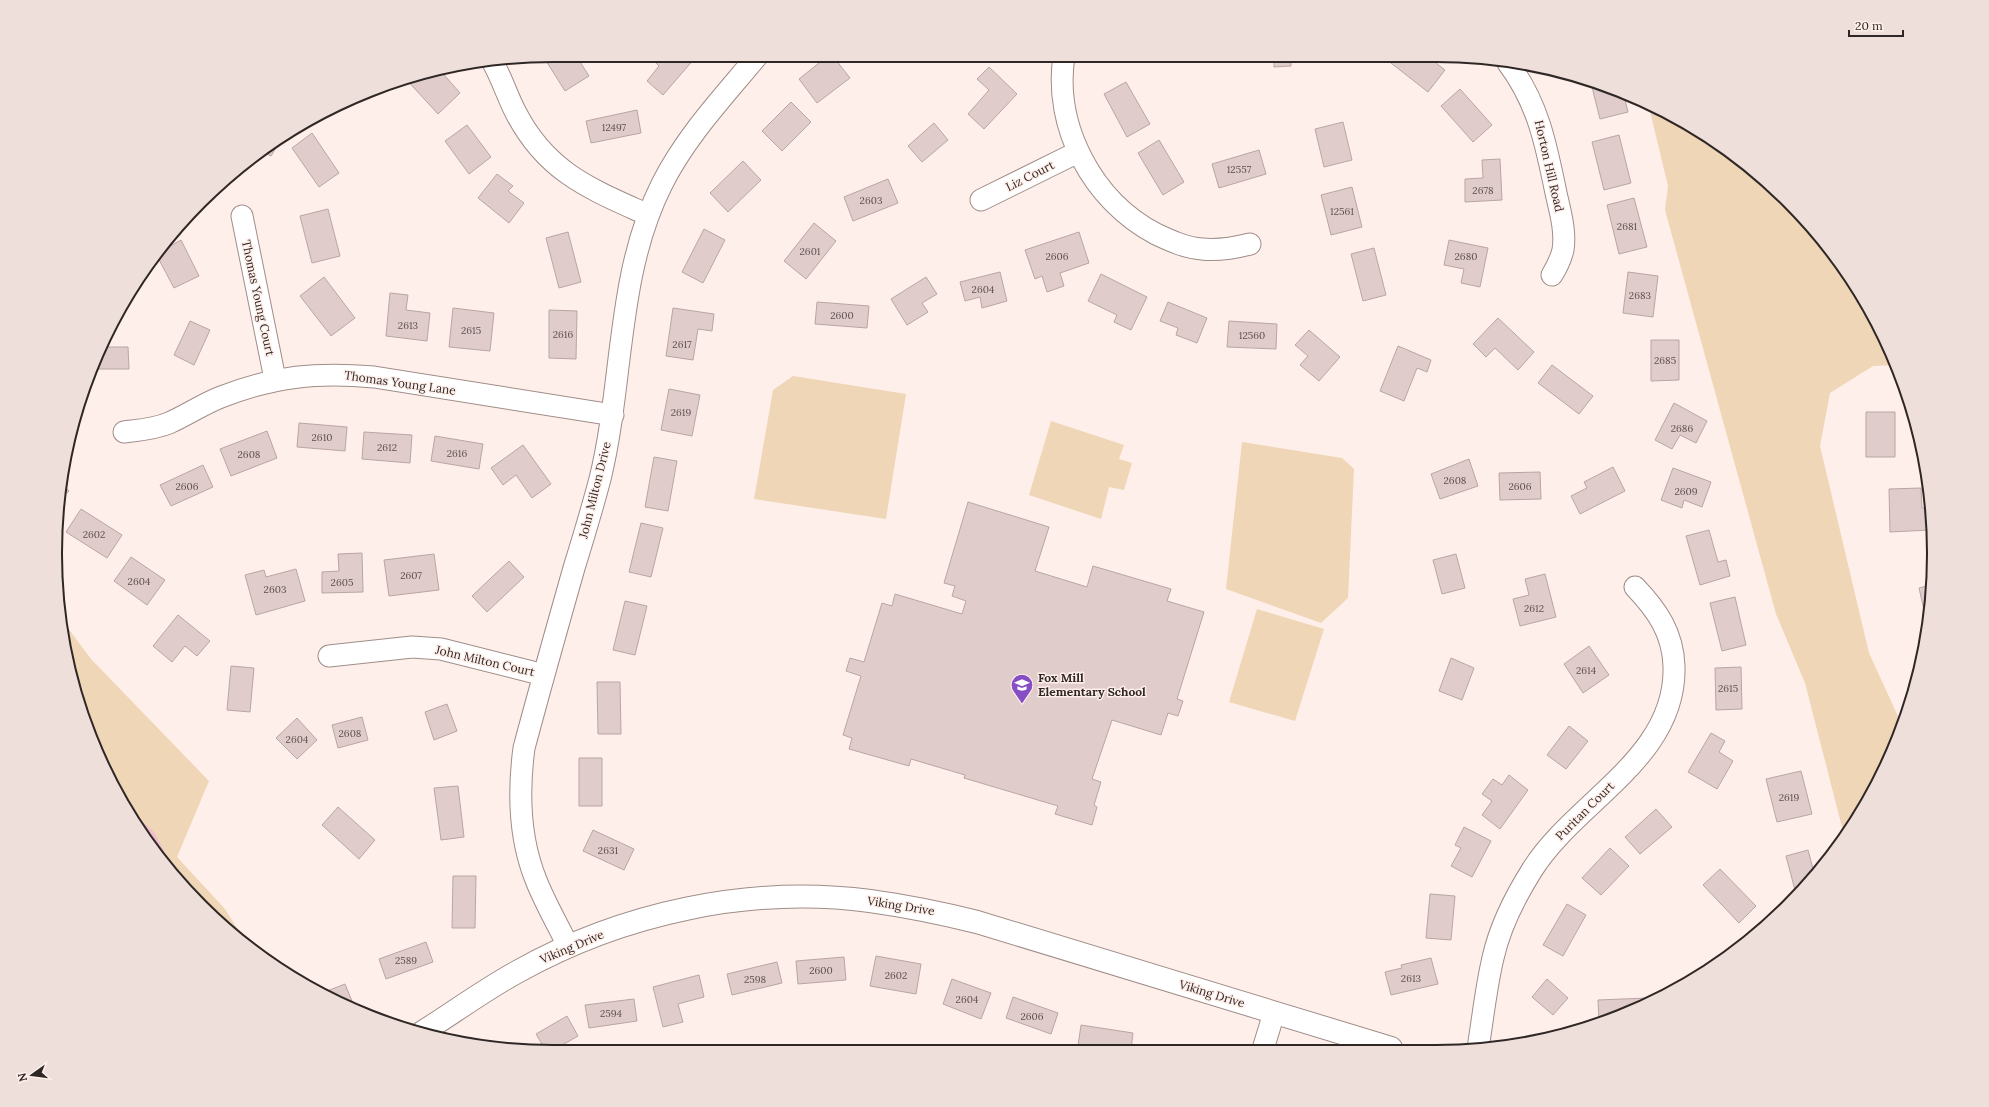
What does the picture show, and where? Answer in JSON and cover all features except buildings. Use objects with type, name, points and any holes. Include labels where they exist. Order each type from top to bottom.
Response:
[{"type":"street","name":"John Milton Drive","points":[[568,946],[536,880],[526,848],[520,815],[520,779],[524,748],[600,478],[613,415],[627,301],[638,250],[648,215],[674,162],[699,126],[752,62]]},
{"type":"street","points":[[1064,62],[1062,82],[1064,101],[1070,129],[1078,152],[1088,170],[1105,194],[1126,214],[1145,228],[1170,241],[1202,249],[1228,249],[1250,244]]},
{"type":"street","points":[[494,65],[503,81],[516,113],[540,150],[560,169],[590,189],[648,215]]},
{"type":"street","name":"Horton Hill Road","points":[[1511,68],[1534,105],[1544,136],[1564,229],[1563,250],[1552,275]]},
{"type":"street","name":"Liz Court","points":[[981,200],[1078,152]]},
{"type":"street","name":"Thomas Young Court","points":[[242,216],[275,379]]},
{"type":"street","name":"Thomas Young Lane","points":[[124,432],[168,424],[220,398],[275,379],[307,375],[346,374],[374,377],[613,415]]},
{"type":"street","name":"Puritan Court","points":[[1479,1043],[1493,958],[1503,925],[1517,895],[1533,868],[1554,841],[1640,755],[1661,724],[1670,701],[1674,679],[1673,656],[1670,640],[1662,620],[1651,603],[1635,587]]},
{"type":"street","name":"John Milton Court","points":[[330,656],[412,647],[441,649],[544,675]]},
{"type":"street","name":"Viking Drive","points":[[429,1029],[518,971],[568,946],[640,920],[675,911],[743,900],[816,897],[869,901],[932,910],[977,922],[1381,1045]]},
{"type":"street","points":[[1264,1045],[1274,1013]]},
{"type":"shaded area","points":[[1650,112],[1709,145],[1735,164],[1760,184],[1805,229],[1844,280],[1861,308],[1890,365],[1873,366],[1830,393],[1820,446],[1869,653],[1899,718],[1890,742],[1876,771],[1842,829],[1805,683],[1776,614],[1665,210],[1668,186]]},
{"type":"shaded area","points":[[793,376],[906,394],[886,519],[754,499],[773,390]]},
{"type":"shaded area","points":[[1051,421],[1124,445],[1119,459],[1132,463],[1124,490],[1109,487],[1101,519],[1029,495]]},
{"type":"shaded area","points":[[1242,442],[1342,458],[1354,469],[1348,598],[1321,623],[1226,589]]},
{"type":"shaded area","points":[[1257,609],[1324,629],[1295,721],[1229,702]]},
{"type":"shaded area","points":[[68,627],[91,659],[209,781],[177,857],[225,909],[238,931],[206,901],[184,878],[145,827],[128,799],[99,742],[88,711],[71,649]]},
{"type":"waterway","points":[[146,829],[152,834],[157,844]]},
{"type":"place","name":"Fox Mill Elementary School","points":[[1022,704]]}]
